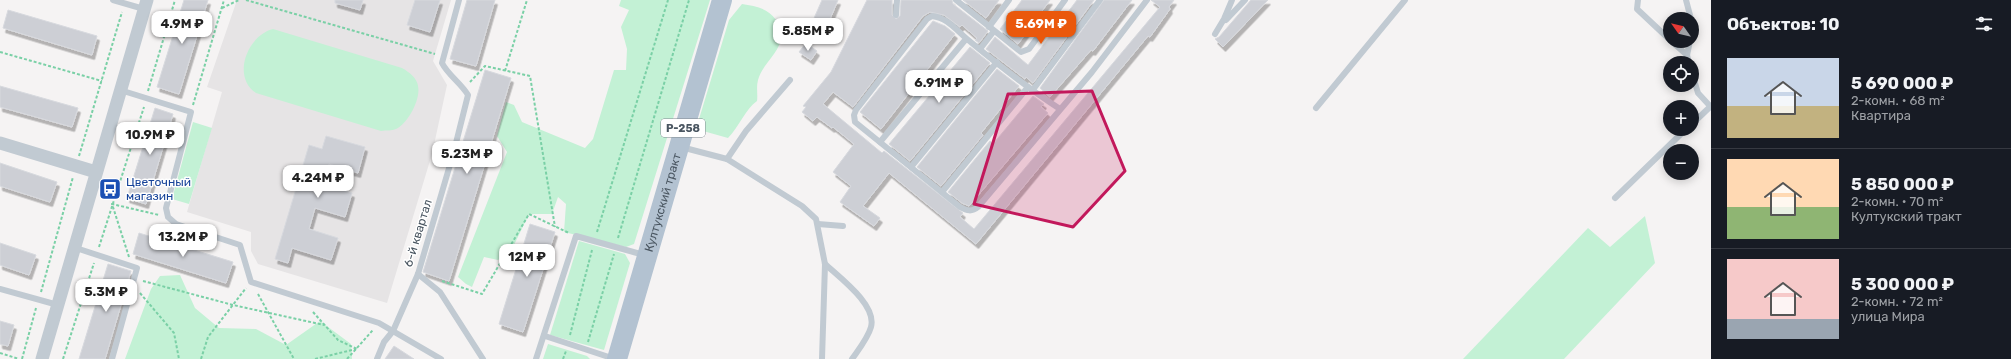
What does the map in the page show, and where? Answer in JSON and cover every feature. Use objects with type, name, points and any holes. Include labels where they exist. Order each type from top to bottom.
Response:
[{"type":"main road","name":"Култукский тракт","points":[[616,359],[722,0]]},
{"type":"street","points":[[43,359],[76,248],[96,172],[146,5]]},
{"type":"street","points":[[0,143],[96,172]]},
{"type":"lane","points":[[113,0],[146,5]]},
{"type":"lane","points":[[459,0],[442,62],[445,69],[464,89]]},
{"type":"lane","points":[[896,15],[897,0]]},
{"type":"lane","points":[[956,0],[1021,52],[1025,52],[1065,0]]},
{"type":"lane","points":[[980,49],[1009,0]]},
{"type":"lane","points":[[942,192],[1030,89],[1100,0]]},
{"type":"lane","points":[[1060,109],[1030,89],[966,39],[955,27],[941,18],[932,16],[927,19],[854,115],[854,122],[965,210],[974,210],[1060,109],[1147,0]]},
{"type":"lane","points":[[1215,34],[1221,25],[1232,0]]},
{"type":"lane","points":[[1221,25],[1245,0]]},
{"type":"lane","points":[[1316,108],[1405,0]]},
{"type":"lane","points":[[1638,0],[1637,9],[1663,34]]},
{"type":"lane","points":[[1686,0],[1689,12]]},
{"type":"lane","points":[[880,142],[966,39]]},
{"type":"lane","points":[[1678,48],[1687,55],[1688,48]]},
{"type":"lane","points":[[911,167],[997,62]]},
{"type":"lane","points":[[726,159],[746,131],[790,80]]},
{"type":"lane","name":"6-й квартал","points":[[377,359],[384,342],[393,331],[418,274],[454,151],[468,95],[464,89]]},
{"type":"lane","points":[[120,90],[191,112],[166,208],[168,218],[176,224],[240,245],[251,282],[379,323],[441,359]]},
{"type":"lane","points":[[1698,92],[1711,106],[1699,117]]},
{"type":"lane","points":[[1615,198],[1679,136]]},
{"type":"lane","points":[[678,146],[726,159],[802,206],[812,214],[818,224],[825,264],[822,359]]},
{"type":"lane","points":[[818,224],[843,226]]},
{"type":"lane","points":[[536,359],[576,236],[646,256]]},
{"type":"lane","points":[[76,248],[137,268],[112,359]]},
{"type":"lane","points":[[825,264],[856,293],[871,312],[872,322],[869,334],[852,359]]},
{"type":"lane","points":[[418,274],[440,292],[483,359]]},
{"type":"lane","points":[[0,289],[58,305]]},
{"type":"lane","points":[[544,336],[616,359]]},
{"type":"path","points":[[63,359],[146,98],[175,0]]},
{"type":"path","points":[[191,112],[224,0]]},
{"type":"path","points":[[221,8],[239,0]]},
{"type":"path","points":[[246,0],[444,56]]},
{"type":"path","points":[[505,71],[527,0]]},
{"type":"path","points":[[564,359],[594,241],[668,0]]},
{"type":"path","points":[[586,349],[689,0]]},
{"type":"path","points":[[0,52],[102,81]]},
{"type":"path","points":[[464,89],[485,66],[530,76],[555,227]]},
{"type":"path","points":[[112,204],[168,218]]},
{"type":"path","points":[[112,204],[132,266]]},
{"type":"path","points":[[418,274],[482,294],[529,214],[576,236]]},
{"type":"path","points":[[133,281],[324,325]]},
{"type":"path","points":[[133,281],[174,333],[179,359]]},
{"type":"path","points":[[202,359],[208,337],[251,282],[294,359]]},
{"type":"path","points":[[300,297],[338,340],[357,349]]},
{"type":"path","points":[[347,359],[379,323]]},
{"type":"path","points":[[315,359],[357,349]]},
{"type":"path","points":[[0,353],[19,359]]},
{"type":"highlighted area","points":[[1092,91],[1125,171],[1073,227],[974,204],[1008,94]]},
{"type":"shaded area","points":[[237,0],[451,0],[433,61],[447,85],[432,154],[387,303],[258,264],[251,251],[251,232],[187,212],[222,92],[207,87]]},
{"type":"green space","points":[[621,0],[710,0],[634,244],[626,247],[564,232],[566,204],[558,197],[552,214],[529,214],[513,247],[498,260],[484,257],[472,287],[466,284],[458,277],[507,152],[497,136],[506,102],[514,105],[522,122],[585,148],[593,139],[614,70],[626,70],[627,49],[621,27],[629,10],[619,6]]},
{"type":"green space","points":[[742,4],[765,10],[773,16],[780,29],[781,37],[776,52],[761,72],[758,80],[757,101],[749,108],[736,129],[728,138],[696,129],[729,20]]},
{"type":"green space","points":[[273,29],[402,68],[410,73],[418,86],[418,97],[413,110],[401,126],[393,130],[381,131],[256,93],[249,86],[245,77],[244,67],[246,57],[250,47],[256,39]]},
{"type":"green space","points":[[193,122],[212,128],[189,204],[172,199]]},
{"type":"green space","points":[[1645,216],[1655,263],[1564,359],[1463,359],[1588,228],[1610,247]]},
{"type":"green space","points":[[579,241],[625,254],[630,263],[604,350],[550,335]]},
{"type":"green space","points":[[180,275],[195,308],[219,328],[256,329],[286,345],[320,321],[351,344],[352,359],[125,359],[151,289],[160,276]]},
{"type":"green space","points":[[548,344],[587,356],[590,359],[543,359]]},
{"type":"building","points":[[184,0],[208,0],[179,94],[157,87]]},
{"type":"building","points":[[335,0],[363,0],[360,10],[335,3]]},
{"type":"building","points":[[415,0],[440,0],[430,32],[407,25]]},
{"type":"building","points":[[467,0],[495,0],[476,66],[450,59]]},
{"type":"building","points":[[822,0],[838,0],[825,31],[811,25]]},
{"type":"building","points":[[867,0],[892,0],[892,15],[896,19],[900,16],[901,0],[952,0],[953,4],[988,31],[979,43],[975,40],[977,38],[962,25],[960,27],[944,15],[930,12],[923,16],[853,107],[833,92],[823,104],[882,153],[884,151],[963,213],[960,217],[974,229],[1160,7],[1151,0],[1174,0],[1169,7],[1170,9],[1150,37],[1148,36],[976,244],[889,173],[863,206],[880,218],[874,226],[840,202],[851,186],[833,172],[854,144],[833,127],[832,128],[817,117],[813,121],[802,112],[806,107],[803,106],[831,72]]},
{"type":"building","points":[[963,0],[999,0],[986,18]]},
{"type":"building","points":[[1022,0],[1050,0],[1018,44],[1000,29]]},
{"type":"building","points":[[1077,0],[1094,0],[1033,83],[1026,77],[1025,79],[986,49],[995,37],[1028,65]]},
{"type":"building","points":[[1104,0],[1132,0],[1093,51],[1091,50],[1050,97],[1040,88]]},
{"type":"building","points":[[1251,0],[1268,0],[1223,47],[1215,39],[1219,37]]},
{"type":"building","points":[[8,10],[97,36],[92,55],[3,28]]},
{"type":"building","points":[[933,21],[945,26],[955,34],[881,129],[860,112]]},
{"type":"building","points":[[806,43],[817,51],[811,60],[799,52]]},
{"type":"building","points":[[970,47],[990,63],[910,161],[889,144]]},
{"type":"building","points":[[997,69],[1019,86],[981,133],[983,135],[941,186],[917,167]]},
{"type":"building","points":[[485,70],[511,78],[449,281],[423,272]]},
{"type":"building","points":[[0,86],[78,108],[72,127],[0,107]]},
{"type":"building","points":[[1033,96],[1044,104],[1041,107],[1048,113],[969,206],[962,203],[948,192],[990,141],[993,144]]},
{"type":"building","points":[[155,108],[173,114],[146,204],[127,198]]},
{"type":"building","points":[[326,136],[365,147],[358,173],[329,164],[323,184],[352,193],[345,217],[315,208],[309,229],[338,238],[331,260],[292,248],[288,263],[275,259],[309,145],[322,149]]},
{"type":"building","points":[[0,163],[57,182],[50,202],[0,186]]},
{"type":"building","points":[[530,224],[555,232],[523,332],[499,324]]},
{"type":"building","points":[[139,233],[233,262],[226,283],[133,254]]},
{"type":"building","points":[[0,243],[36,255],[29,275],[0,265]]},
{"type":"building","points":[[108,264],[131,271],[105,359],[79,359]]},
{"type":"building","points":[[0,321],[14,325],[8,346],[0,344]]},
{"type":"building","points":[[394,346],[414,359],[385,359]]},
{"type":"place","name":"Цветочный магазин","points":[[110,189]]}]
